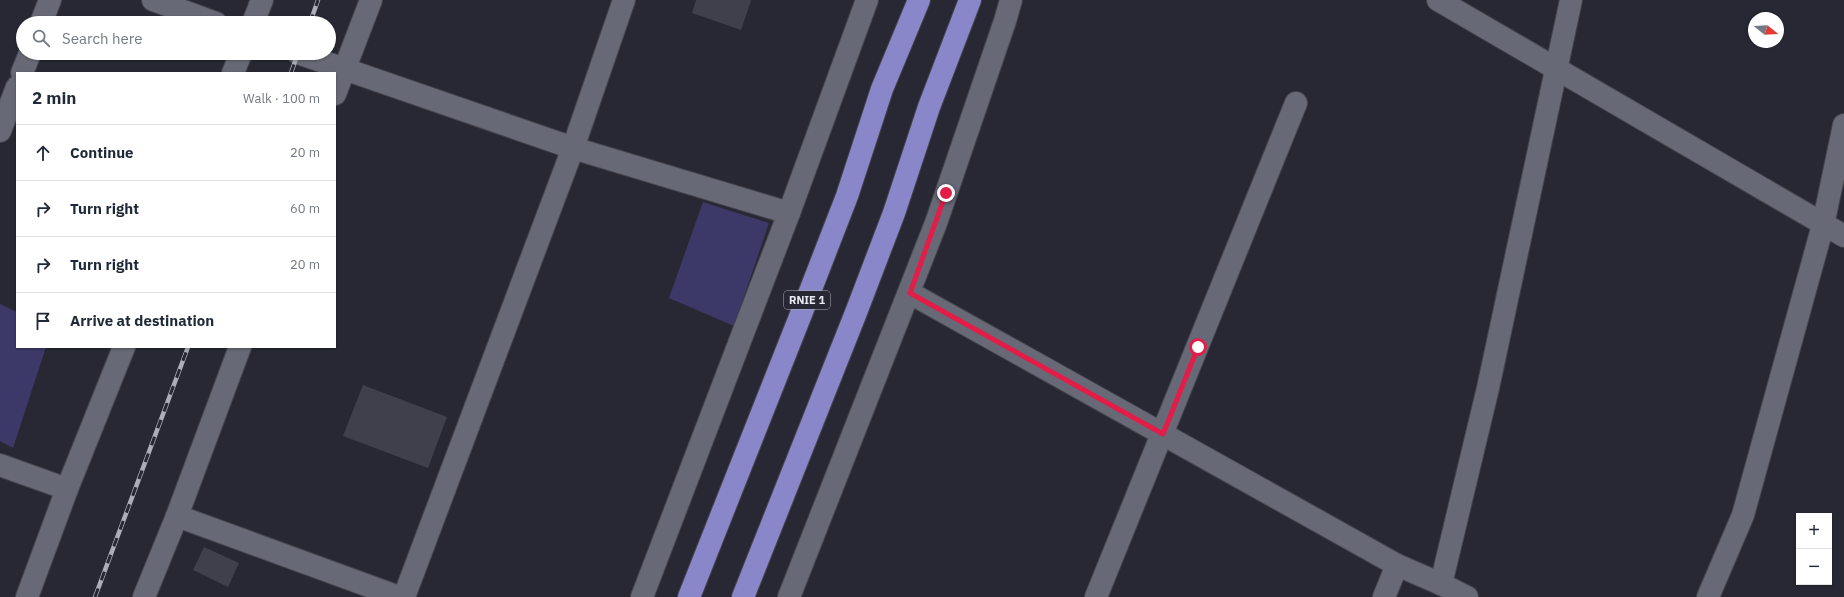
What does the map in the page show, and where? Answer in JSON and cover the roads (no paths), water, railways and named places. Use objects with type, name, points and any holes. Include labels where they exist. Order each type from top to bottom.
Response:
[{"type":"highway","name":"RNIE 1","points":[[689,597],[847,196],[882,89],[919,0]]},
{"type":"highway","points":[[743,597],[894,213],[929,107],[970,0]]},
{"type":"street","points":[[44,16],[50,0]]},
{"type":"street","points":[[152,0],[197,16]]},
{"type":"street","points":[[256,16],[262,0]]},
{"type":"street","points":[[336,91],[371,0]]},
{"type":"street","points":[[404,597],[572,148],[624,0]]},
{"type":"street","points":[[642,597],[867,0]]},
{"type":"street","points":[[789,597],[910,293],[967,133],[1011,0]]},
{"type":"street","points":[[1438,0],[1844,236]]},
{"type":"street","points":[[1441,584],[1488,388],[1571,0]]},
{"type":"street","points":[[22,72],[27,60]]},
{"type":"street","points":[[233,72],[238,60]]},
{"type":"street","points":[[318,60],[572,148],[788,213]]},
{"type":"street","points":[[0,131],[16,89]]},
{"type":"street","points":[[1096,597],[1296,104]]},
{"type":"street","points":[[1708,597],[1742,515],[1823,224],[1844,124]]},
{"type":"street","points":[[910,293],[1397,565],[1467,597]]},
{"type":"street","points":[[27,597],[67,489],[124,348]]},
{"type":"street","points":[[144,597],[177,516],[240,348]]},
{"type":"street","points":[[0,465],[67,489]]},
{"type":"street","points":[[177,516],[399,597]]},
{"type":"street","points":[[1384,597],[1397,565]]},
{"type":"railway","points":[[312,16],[318,0]]},
{"type":"railway","points":[[291,72],[296,60]]},
{"type":"railway","points":[[95,597],[188,348]]}]
